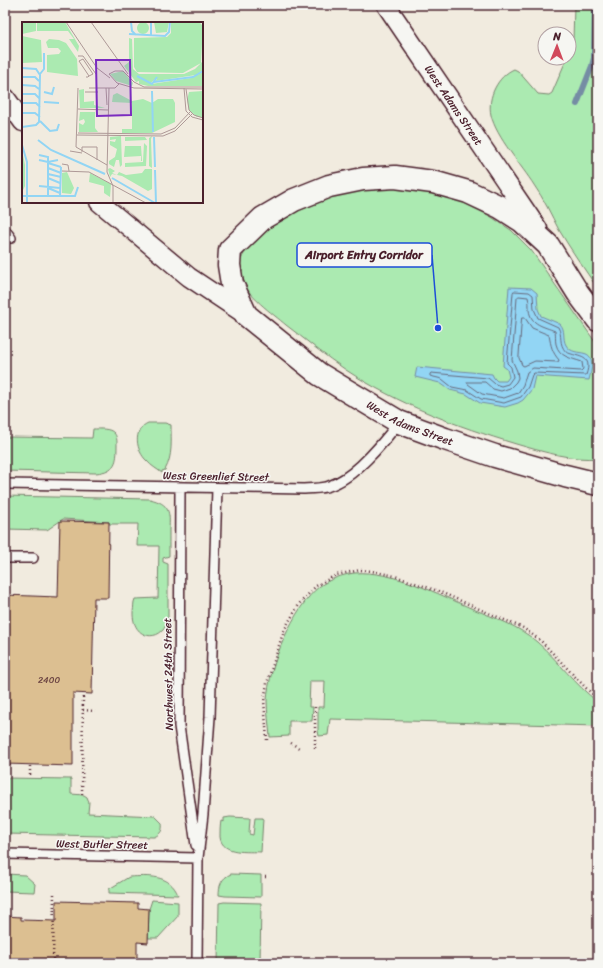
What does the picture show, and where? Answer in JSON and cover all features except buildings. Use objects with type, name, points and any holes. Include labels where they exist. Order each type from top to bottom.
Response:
[{"type":"main road","name":"West Adams Street","points":[[598,320],[578,293],[548,245],[522,221],[500,207],[468,192],[440,184],[395,177],[363,179],[329,186],[294,200],[263,218],[230,250],[229,265],[232,284],[246,315],[319,374],[399,422],[495,456],[598,484]]},
{"type":"main road","points":[[565,476],[598,472]]},
{"type":"street","name":"West Adams Street","points":[[386,5],[548,245]]},
{"type":"street","points":[[5,97],[22,121]]},
{"type":"street","name":"West Adams Street","points":[[100,203],[189,277],[246,315]]},
{"type":"lane","points":[[5,230],[11,238]]},
{"type":"lane","name":"West Greenlief Street","points":[[5,484],[304,489],[329,486],[349,476],[384,441],[399,422]]},
{"type":"lane","name":"Northwest 24th Street","points":[[180,488],[179,726],[198,858]]},
{"type":"lane","name":"Northwest 24th Street","points":[[197,963],[198,858],[203,814],[210,717],[217,488]]},
{"type":"lane","points":[[5,558],[33,558]]},
{"type":"lane","name":"West Butler Street","points":[[5,854],[198,858]]},
{"type":"path","points":[[267,740],[264,701],[267,683],[288,623],[300,603],[316,586],[336,575],[360,570],[395,576],[445,594],[523,628],[540,640],[598,699]]},
{"type":"path","points":[[82,794],[83,694]]},
{"type":"path","points":[[315,707],[315,748]]},
{"type":"path","points":[[83,710],[95,710]]},
{"type":"path","points":[[291,743],[299,748]]},
{"type":"path","points":[[30,765],[30,776]]},
{"type":"path","points":[[53,963],[54,894]]},
{"type":"green space","points":[[574,5],[598,5],[598,289],[559,230],[538,190],[498,133],[490,108],[492,94],[495,88],[508,72],[514,69],[518,71],[538,94],[549,95],[552,93],[564,66],[577,66],[577,26],[573,26]]},
{"type":"green space","points":[[374,187],[406,187],[462,202],[490,216],[511,230],[531,250],[598,346],[598,458],[588,459],[567,457],[525,447],[471,430],[407,404],[346,370],[267,310],[254,298],[244,285],[241,278],[240,263],[246,250],[267,229],[289,213],[315,201],[342,193]]},
{"type":"green space","points":[[148,423],[165,423],[171,425],[171,442],[168,465],[162,473],[143,457],[138,446],[137,441],[140,430]]},
{"type":"green space","points":[[93,429],[110,430],[116,437],[116,461],[108,470],[96,473],[5,471],[5,437],[92,438]]},
{"type":"green space","points":[[5,496],[150,499],[162,503],[169,514],[169,556],[163,558],[163,562],[168,564],[168,618],[166,626],[161,632],[149,636],[143,634],[134,622],[133,612],[135,599],[158,598],[159,546],[137,546],[138,524],[109,524],[109,522],[63,519],[47,530],[5,529]]},
{"type":"green space","points":[[354,573],[384,575],[415,584],[498,619],[530,636],[598,702],[598,726],[330,719],[328,735],[319,736],[318,707],[324,707],[325,681],[310,681],[309,707],[313,707],[312,721],[289,721],[289,736],[270,737],[267,705],[269,686],[272,671],[284,638],[292,622],[310,596],[320,586],[328,581]]},
{"type":"green space","points":[[5,778],[71,779],[71,794],[84,795],[87,797],[89,802],[88,813],[155,816],[162,823],[162,830],[154,837],[5,834]]},
{"type":"green space","points":[[224,818],[250,818],[249,834],[253,835],[255,818],[263,818],[261,852],[243,852],[225,847],[220,837],[221,821],[224,822]]},
{"type":"green space","points":[[5,874],[25,875],[35,884],[34,892],[5,891]]},
{"type":"green space","points":[[231,874],[261,875],[261,897],[219,895],[221,883]]},
{"type":"green space","points":[[144,876],[164,880],[170,883],[178,895],[109,893],[109,889],[129,877]]},
{"type":"green space","points":[[152,900],[178,902],[178,916],[158,938],[148,938],[149,909]]},
{"type":"green space","points":[[219,903],[261,903],[260,963],[218,963]]},
{"type":"water","points":[[509,287],[531,288],[537,293],[538,309],[541,316],[562,326],[566,345],[570,349],[589,356],[592,368],[589,380],[535,376],[532,389],[523,400],[505,407],[480,403],[466,394],[450,390],[440,383],[415,377],[417,367],[492,374],[497,381],[506,381],[509,377],[507,369],[503,366]]},
{"type":"waterway","points":[[577,104],[594,58],[595,9]]},
{"type":"place","name":"Airport Entry Corridor","points":[[438,328]]}]
